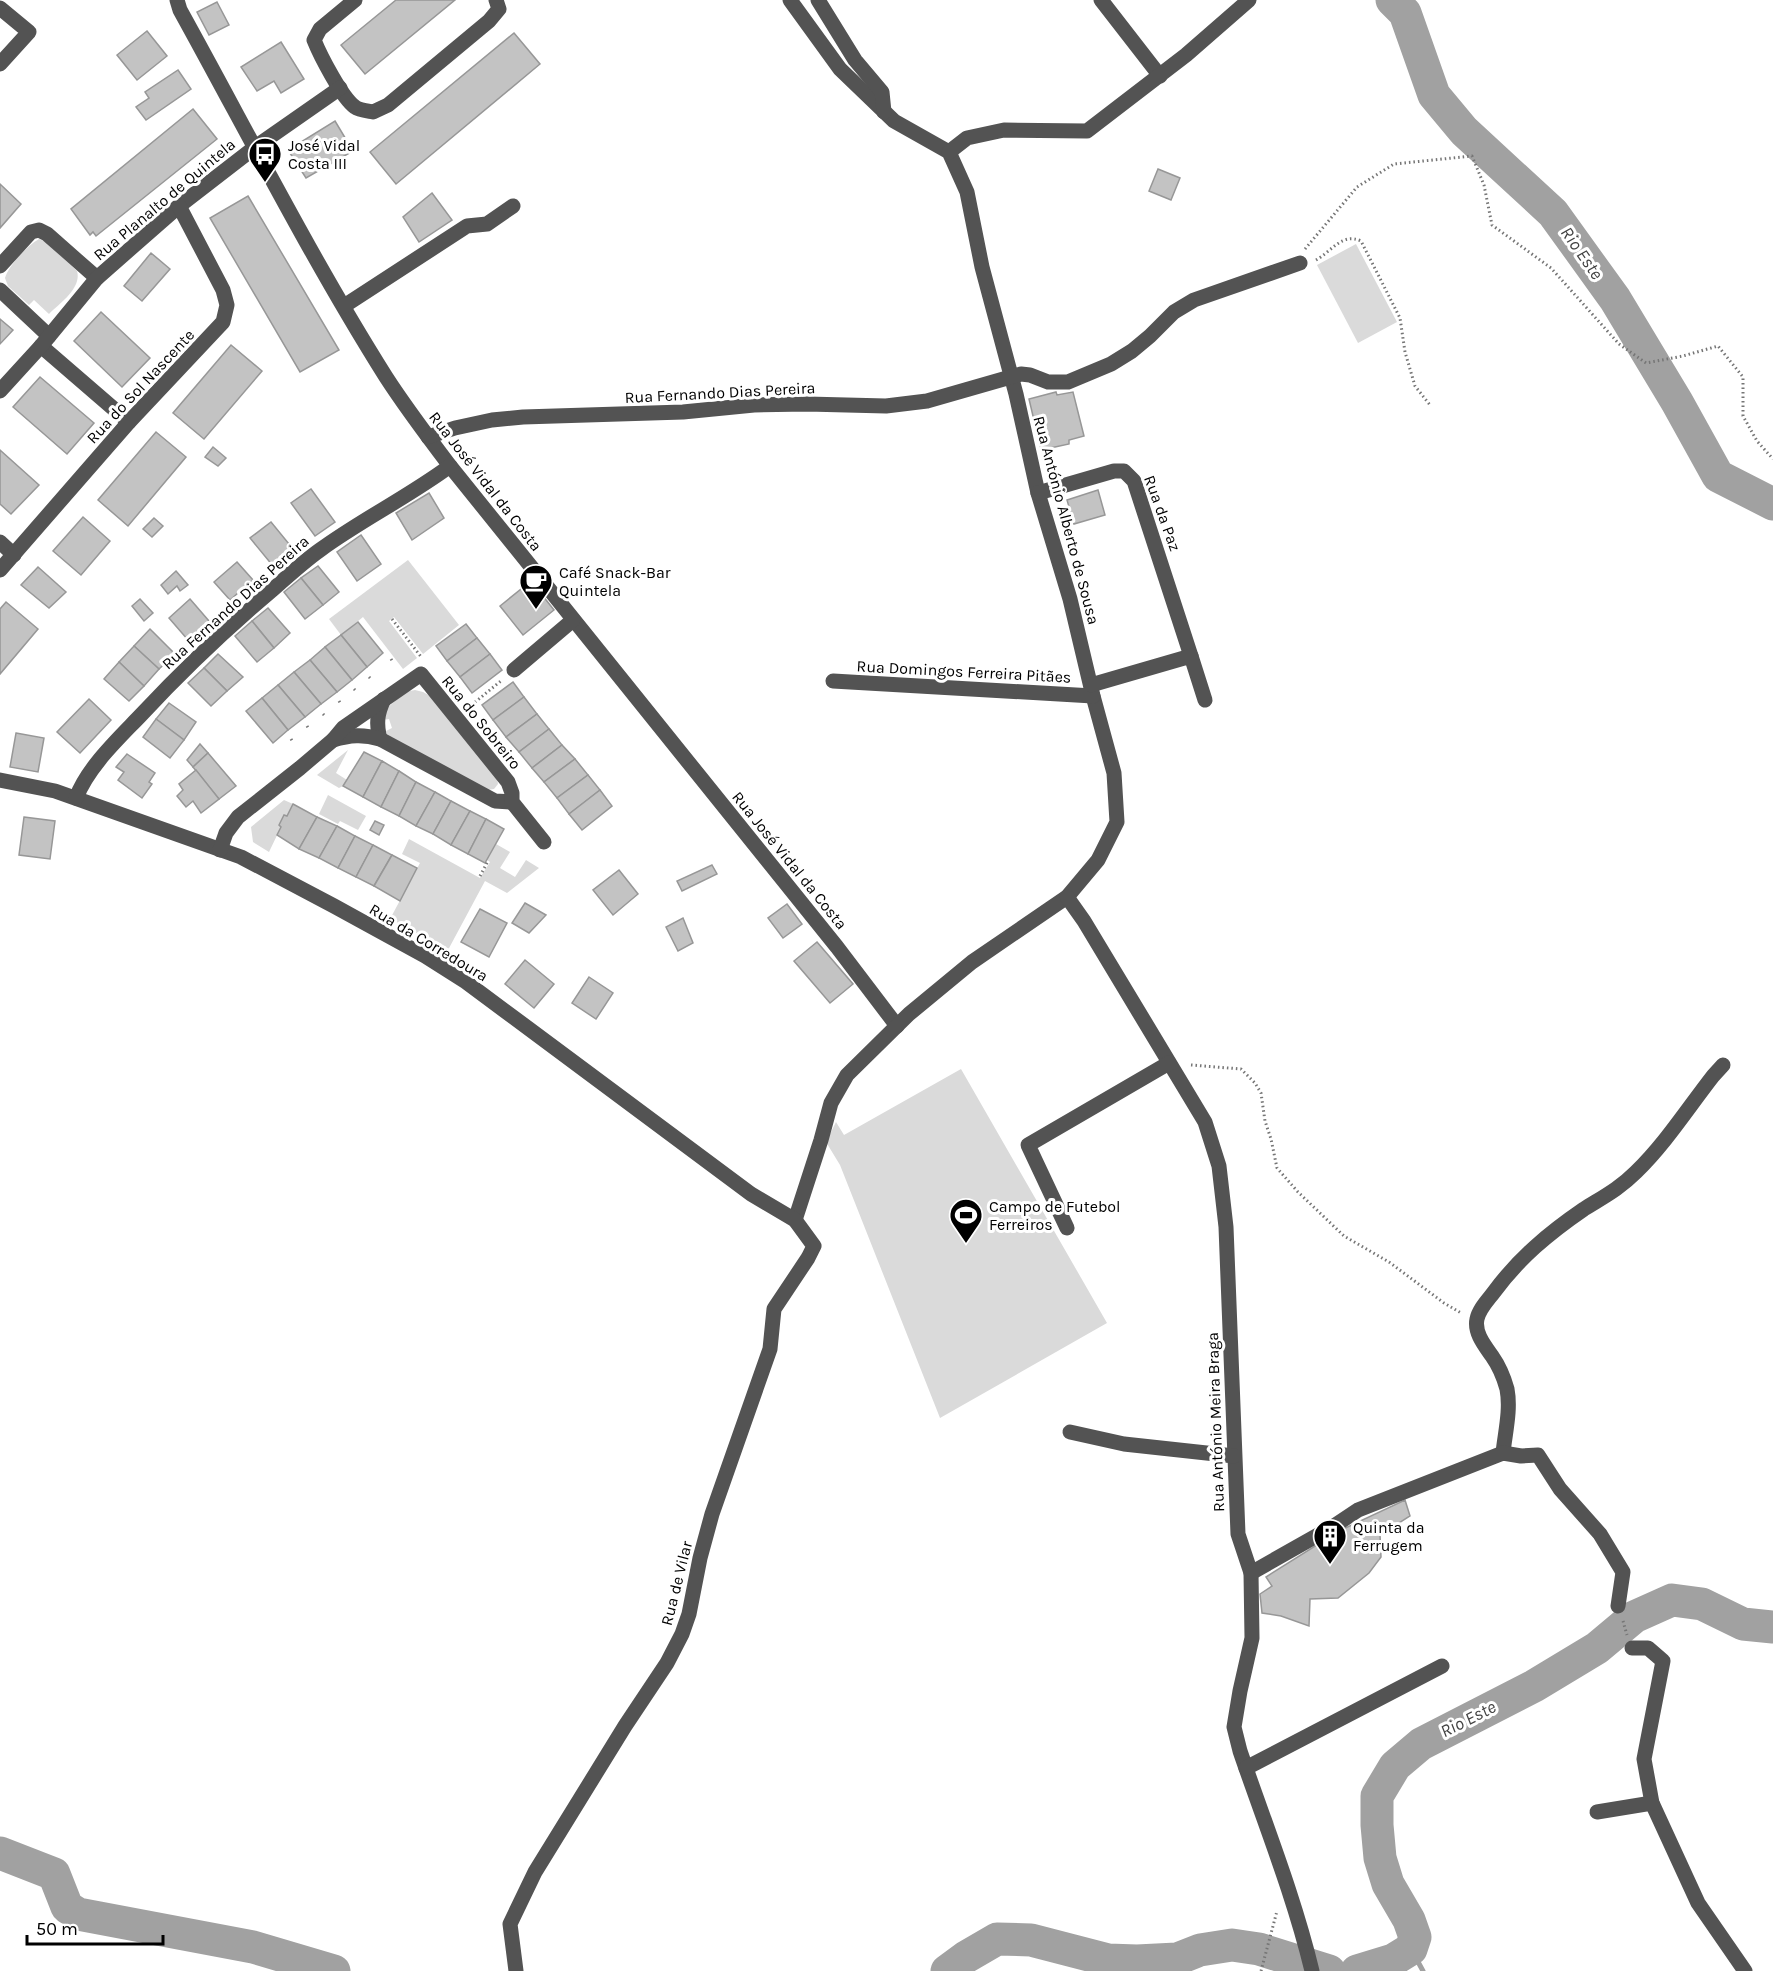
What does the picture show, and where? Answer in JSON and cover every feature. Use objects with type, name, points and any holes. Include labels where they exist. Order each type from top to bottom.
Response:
[{"type":"street","name":"Rua José Vidal da Costa","points":[[177,0],[180,10],[254,148],[344,306],[387,378],[428,437],[837,947],[897,1026]]},
{"type":"street","points":[[355,0],[320,29],[314,40],[319,54],[340,88],[355,106],[373,112],[388,105],[489,21],[499,9],[496,0]]},
{"type":"street","points":[[790,0],[840,69],[884,112],[894,121],[949,152],[967,138],[1004,130],[1087,131],[1186,55],[1249,0]]},
{"type":"street","points":[[819,0],[855,60],[882,92],[884,112]]},
{"type":"street","points":[[1101,0],[1160,76]]},
{"type":"street","points":[[0,8],[29,32],[0,64]]},
{"type":"street","name":"Rua Planalto de Quintela","points":[[0,391],[97,278],[179,206],[254,148],[340,88]]},
{"type":"street","name":"Rua António Alberto de Sousa","points":[[949,152],[967,192],[982,267],[1012,376],[1038,493],[1070,599],[1114,773],[1117,822],[1098,860],[1070,893]]},
{"type":"street","name":"Rua do Sol Nascente","points":[[0,570],[129,422],[223,322],[227,305],[223,290],[179,206]]},
{"type":"street","points":[[344,306],[468,226],[487,224],[513,206]]},
{"type":"street","name":"Rua Planalto de Quintela","points":[[0,266],[31,232],[39,230],[97,278]]},
{"type":"street","points":[[1012,376],[1030,375],[1048,382],[1068,382],[1111,364],[1132,351],[1174,312],[1194,300],[1295,265]]},
{"type":"street","points":[[0,290],[45,341],[129,422]]},
{"type":"street","name":"Rua Fernando Dias Pereira","points":[[428,437],[492,420],[523,417],[683,412],[754,405],[886,406],[927,401],[1012,376]]},
{"type":"street","name":"Rua Fernando Dias Pereira","points":[[75,798],[108,750],[169,684],[252,608],[319,551],[369,517],[432,480],[450,466]]},
{"type":"street","name":"Rua da Paz","points":[[1038,493],[1114,471],[1124,471],[1130,475],[1143,507],[1205,700]]},
{"type":"street","points":[[0,542],[14,555]]},
{"type":"street","points":[[508,674],[573,620]]},
{"type":"street","points":[[1092,691],[1191,656]]},
{"type":"street","name":"Rua do Sobreiro","points":[[220,850],[226,833],[238,817],[333,740],[343,728],[421,674],[508,782],[512,802],[544,842]]},
{"type":"street","name":"Rua Domingos Ferreira Pitães","points":[[833,681],[1092,691]]},
{"type":"street","points":[[380,739],[376,722],[377,713],[384,699]]},
{"type":"street","points":[[333,740],[350,735],[366,735],[380,739],[495,801],[512,802]]},
{"type":"street","name":"Rua da Corredoura","points":[[0,780],[37,786],[75,798],[241,857],[425,956],[466,982],[751,1194],[795,1220]]},
{"type":"street","points":[[795,1220],[831,1103],[847,1075],[897,1026],[972,962],[1070,893]]},
{"type":"street","name":"Rua António Meira Braga","points":[[1070,893],[1084,921],[1205,1122],[1219,1166],[1226,1227],[1233,1456],[1238,1534],[1251,1573],[1252,1638],[1234,1727],[1305,1942],[1311,1971]]},
{"type":"street","points":[[1067,1228],[1028,1145],[1169,1064]]},
{"type":"street","points":[[1503,1453],[1507,1391],[1502,1373],[1484,1346],[1478,1331],[1476,1320],[1480,1310],[1509,1271],[1532,1249],[1585,1209],[1617,1190],[1651,1157],[1724,1065]]},
{"type":"street","name":"Rua de Vilar","points":[[516,1971],[510,1923],[536,1872],[667,1663],[682,1634],[689,1614],[700,1558],[712,1514],[770,1349],[774,1309],[814,1246],[795,1220]]},
{"type":"street","points":[[1070,1432],[1124,1444],[1233,1456]]},
{"type":"street","points":[[1251,1573],[1358,1510],[1503,1453],[1521,1456],[1539,1455],[1560,1489],[1600,1534],[1623,1572],[1618,1606]]},
{"type":"street","points":[[1632,1648],[1648,1648],[1663,1661],[1644,1759],[1652,1803],[1698,1903],[1745,1971]]},
{"type":"street","points":[[1246,1768],[1442,1666]]},
{"type":"street","points":[[1597,1812],[1652,1803]]},
{"type":"path","points":[[1295,265],[1357,187],[1394,164],[1472,156],[1484,185],[1492,225],[1551,267],[1619,344],[1646,363],[1718,346],[1743,377],[1743,416],[1757,441],[1773,459]]},
{"type":"path","points":[[1295,265],[1318,260],[1341,241],[1352,238],[1361,241],[1400,318],[1405,352],[1415,386],[1430,405]]},
{"type":"path","points":[[392,619],[422,658]]},
{"type":"path","points":[[464,711],[508,674]]},
{"type":"path","points":[[480,876],[488,861]]},
{"type":"path","points":[[1169,1064],[1241,1069],[1256,1083],[1261,1093],[1265,1121],[1277,1168],[1298,1192],[1344,1236],[1389,1262],[1444,1303],[1476,1320]]},
{"type":"path","points":[[1618,1606],[1632,1648]]},
{"type":"path","points":[[1261,1971],[1272,1932]]},
{"type":"shaded area","points":[[39,239],[46,242],[77,271],[78,277],[73,289],[49,314],[34,300],[29,305],[8,286],[5,278],[19,256]]},
{"type":"shaded area","points":[[1356,244],[1397,322],[1358,343],[1317,265]]},
{"type":"shaded area","points":[[408,560],[459,625],[423,654],[394,617],[389,621],[417,658],[403,669],[363,617],[341,635],[329,619]]},
{"type":"shaded area","points":[[415,690],[432,697],[497,778],[498,784],[494,789],[487,790],[388,737],[386,731],[392,728],[389,719],[383,720],[385,710],[405,692]]},
{"type":"shaded area","points":[[348,750],[336,773],[347,780],[343,786],[339,788],[317,775]]},
{"type":"shaded area","points":[[328,795],[366,816],[358,830],[340,821],[338,824],[319,814]]},
{"type":"shaded area","points":[[284,800],[293,804],[279,825],[281,827],[269,852],[253,842],[251,827]]},
{"type":"shaded area","points":[[409,839],[480,878],[490,862],[487,860],[496,844],[510,852],[500,868],[515,877],[526,860],[539,868],[507,893],[485,881],[448,950],[390,919],[420,863],[402,854]]},
{"type":"shaded area","name":"Campo de Futebol Ferreiros","points":[[961,1069],[1107,1323],[940,1418],[840,1165],[826,1142],[836,1122],[844,1135]]},
{"type":"building","points":[[396,0],[455,0],[365,74],[341,45]]},
{"type":"building","points":[[217,2],[229,25],[209,35],[197,12]]},
{"type":"building","points":[[147,31],[167,56],[137,80],[117,55]]},
{"type":"building","points":[[514,33],[540,64],[396,184],[370,152]]},
{"type":"building","points":[[281,42],[304,79],[281,93],[274,81],[257,91],[241,67]]},
{"type":"building","points":[[178,70],[191,89],[146,120],[136,107],[149,98],[145,92]]},
{"type":"building","points":[[193,109],[217,139],[96,236],[93,232],[90,235],[71,209]]},
{"type":"building","points":[[335,121],[353,151],[306,178],[288,150]]},
{"type":"building","points":[[1158,169],[1180,178],[1171,200],[1149,191]]},
{"type":"building","points":[[0,184],[21,204],[0,228]]},
{"type":"building","points":[[432,193],[452,220],[419,242],[403,217]]},
{"type":"building","points":[[248,196],[339,350],[300,372],[210,218]]},
{"type":"building","points":[[151,253],[170,269],[142,301],[124,286]]},
{"type":"building","points":[[101,312],[150,358],[122,387],[74,341]]},
{"type":"building","points":[[0,319],[13,330],[0,344]]},
{"type":"building","points":[[231,345],[262,371],[204,439],[173,413]]},
{"type":"building","points":[[40,377],[94,423],[67,454],[13,407]]},
{"type":"building","points":[[1056,392],[1057,395],[1073,392],[1084,436],[1069,440],[1069,444],[1041,450],[1029,399]]},
{"type":"building","points":[[156,432],[186,457],[128,526],[98,500]]},
{"type":"building","points":[[213,447],[226,458],[218,466],[205,457]]},
{"type":"building","points":[[0,450],[39,485],[11,514],[0,504]]},
{"type":"building","points":[[311,489],[335,522],[315,536],[291,503]]},
{"type":"building","points":[[1098,490],[1105,515],[1074,524],[1067,500]]},
{"type":"building","points":[[429,493],[444,518],[412,540],[396,513]]},
{"type":"building","points":[[83,517],[110,541],[81,575],[53,551]]},
{"type":"building","points":[[154,518],[163,526],[152,537],[143,529]]},
{"type":"building","points":[[271,522],[294,550],[273,566],[250,538]]},
{"type":"building","points":[[361,535],[381,564],[357,581],[337,552]]},
{"type":"building","points":[[237,562],[253,580],[230,600],[214,582]]},
{"type":"building","points":[[318,566],[339,592],[323,605],[301,578]]},
{"type":"building","points":[[38,567],[66,592],[49,608],[21,585]]},
{"type":"building","points":[[176,571],[188,585],[180,591],[177,586],[168,594],[161,585]]},
{"type":"building","points":[[301,578],[323,605],[305,619],[284,592]]},
{"type":"building","points":[[531,581],[554,610],[523,635],[500,606]]},
{"type":"building","points":[[140,599],[153,613],[144,621],[132,606]]},
{"type":"building","points":[[190,599],[209,621],[188,640],[169,618]]},
{"type":"building","points":[[6,602],[38,629],[0,674],[0,609]]},
{"type":"building","points":[[268,608],[290,633],[274,648],[252,621]]},
{"type":"building","points":[[252,621],[274,648],[257,662],[235,636]]},
{"type":"building","points":[[358,622],[383,653],[367,667],[341,635]]},
{"type":"building","points":[[466,624],[477,638],[447,661],[436,646]]},
{"type":"building","points":[[150,629],[175,654],[159,669],[134,646]]},
{"type":"building","points":[[341,635],[367,667],[352,680],[325,647]]},
{"type":"building","points":[[477,638],[490,654],[460,677],[447,661]]},
{"type":"building","points":[[134,646],[159,669],[144,686],[119,662]]},
{"type":"building","points":[[325,647],[352,680],[337,692],[310,660]]},
{"type":"building","points":[[218,654],[243,677],[227,691],[204,668]]},
{"type":"building","points":[[490,654],[502,670],[472,693],[460,677]]},
{"type":"building","points":[[310,660],[337,692],[321,704],[294,672]]},
{"type":"building","points":[[119,662],[144,686],[129,701],[104,679]]},
{"type":"building","points":[[204,668],[227,691],[211,706],[188,683]]},
{"type":"building","points":[[294,672],[321,704],[305,717],[278,685]]},
{"type":"building","points":[[513,682],[524,697],[493,720],[482,705]]},
{"type":"building","points":[[278,685],[305,717],[288,730],[262,698]]},
{"type":"building","points":[[524,697],[537,714],[506,737],[493,720]]},
{"type":"building","points":[[262,698],[288,730],[273,743],[246,711]]},
{"type":"building","points":[[89,699],[111,720],[80,753],[57,732]]},
{"type":"building","points":[[169,703],[196,722],[184,740],[156,719]]},
{"type":"building","points":[[537,714],[549,729],[519,752],[506,737]]},
{"type":"building","points":[[156,719],[184,740],[170,758],[143,737]]},
{"type":"building","points":[[549,729],[562,745],[532,768],[519,752]]},
{"type":"building","points":[[16,733],[44,738],[38,772],[10,767]]},
{"type":"building","points":[[200,744],[208,753],[193,767],[187,760]]},
{"type":"building","points":[[562,745],[575,759],[544,782],[532,768]]},
{"type":"building","points":[[364,752],[382,761],[363,797],[343,786]]},
{"type":"building","points":[[208,753],[236,786],[219,799],[193,767]]},
{"type":"building","points":[[127,754],[155,773],[149,782],[152,784],[142,798],[118,780],[124,772],[116,767]]},
{"type":"building","points":[[575,759],[588,775],[557,798],[544,782]]},
{"type":"building","points":[[382,761],[399,771],[381,807],[363,797]]},
{"type":"building","points":[[196,770],[219,799],[201,813],[193,801],[186,807],[177,796],[183,790],[179,784]]},
{"type":"building","points":[[399,771],[416,782],[399,816],[381,807]]},
{"type":"building","points":[[588,775],[600,790],[569,814],[557,798]]},
{"type":"building","points":[[416,782],[435,792],[416,826],[399,816]]},
{"type":"building","points":[[600,790],[612,806],[582,830],[569,814]]},
{"type":"building","points":[[435,792],[451,801],[433,834],[416,826]]},
{"type":"building","points":[[451,801],[470,811],[451,845],[433,834]]},
{"type":"building","points":[[293,804],[317,817],[299,849],[277,835],[284,815],[287,816]]},
{"type":"building","points":[[470,811],[486,819],[468,854],[451,845]]},
{"type":"building","points":[[24,817],[55,821],[50,859],[19,855]]},
{"type":"building","points":[[317,817],[337,826],[319,858],[299,849]]},
{"type":"building","points":[[486,819],[504,829],[485,863],[468,854]]},
{"type":"building","points":[[375,821],[384,825],[379,835],[370,830]]},
{"type":"building","points":[[337,826],[355,836],[338,868],[319,858]]},
{"type":"building","points":[[355,836],[373,845],[356,877],[338,868]]},
{"type":"building","points":[[373,845],[392,855],[374,886],[356,877]]},
{"type":"building","points":[[392,855],[417,868],[400,901],[374,886]]},
{"type":"building","points":[[712,865],[717,874],[682,891],[677,881]]},
{"type":"building","points":[[619,870],[638,894],[613,915],[593,890]]},
{"type":"building","points":[[525,903],[546,915],[529,933],[512,923]]},
{"type":"building","points":[[787,904],[802,924],[783,938],[768,918]]},
{"type":"building","points":[[480,909],[507,923],[489,957],[461,942]]},
{"type":"building","points":[[683,918],[693,943],[678,951],[666,927]]},
{"type":"building","points":[[817,942],[853,984],[830,1003],[794,961]]},
{"type":"building","points":[[525,960],[554,984],[534,1008],[505,984]]},
{"type":"building","points":[[589,977],[613,993],[596,1019],[572,1003]]},
{"type":"building","name":"Quinta da Ferrugem","points":[[1405,1500],[1410,1516],[1380,1535],[1381,1557],[1369,1573],[1338,1598],[1310,1599],[1309,1626],[1281,1616],[1262,1613],[1260,1594],[1272,1586],[1266,1577],[1339,1531]]},
{"type":"waterway","name":"Rio Este","points":[[1392,0],[1405,13],[1434,95],[1464,131],[1553,213],[1615,299],[1718,476],[1773,504]]},
{"type":"waterway","name":"Rio Este","points":[[1357,1971],[1393,1960],[1411,1949],[1415,1937],[1409,1920],[1388,1884],[1380,1858],[1377,1796],[1395,1766],[1421,1744],[1534,1686],[1597,1648],[1634,1617],[1672,1600],[1702,1604],[1743,1624],[1773,1627]]},
{"type":"waterway","name":"Rio Este","points":[[0,1853],[54,1874],[67,1907],[78,1914],[253,1947],[334,1971]]},
{"type":"waterway","name":"Rio Este","points":[[947,1971],[997,1939],[1031,1940],[1108,1960],[1137,1961],[1177,1959],[1200,1950],[1232,1945],[1259,1949],[1329,1971]]},
{"type":"waterway","points":[[1411,1949],[1423,1971]]},
{"type":"place","name":"José Vidal Costa III","points":[[265,183]]},
{"type":"place","name":"Café Snack-Bar Quintela","points":[[536,610]]},
{"type":"place","name":"Campo de Futebol Ferreiros","points":[[966,1244]]},
{"type":"place","name":"Quinta da Ferrugem","points":[[1330,1565]]}]
